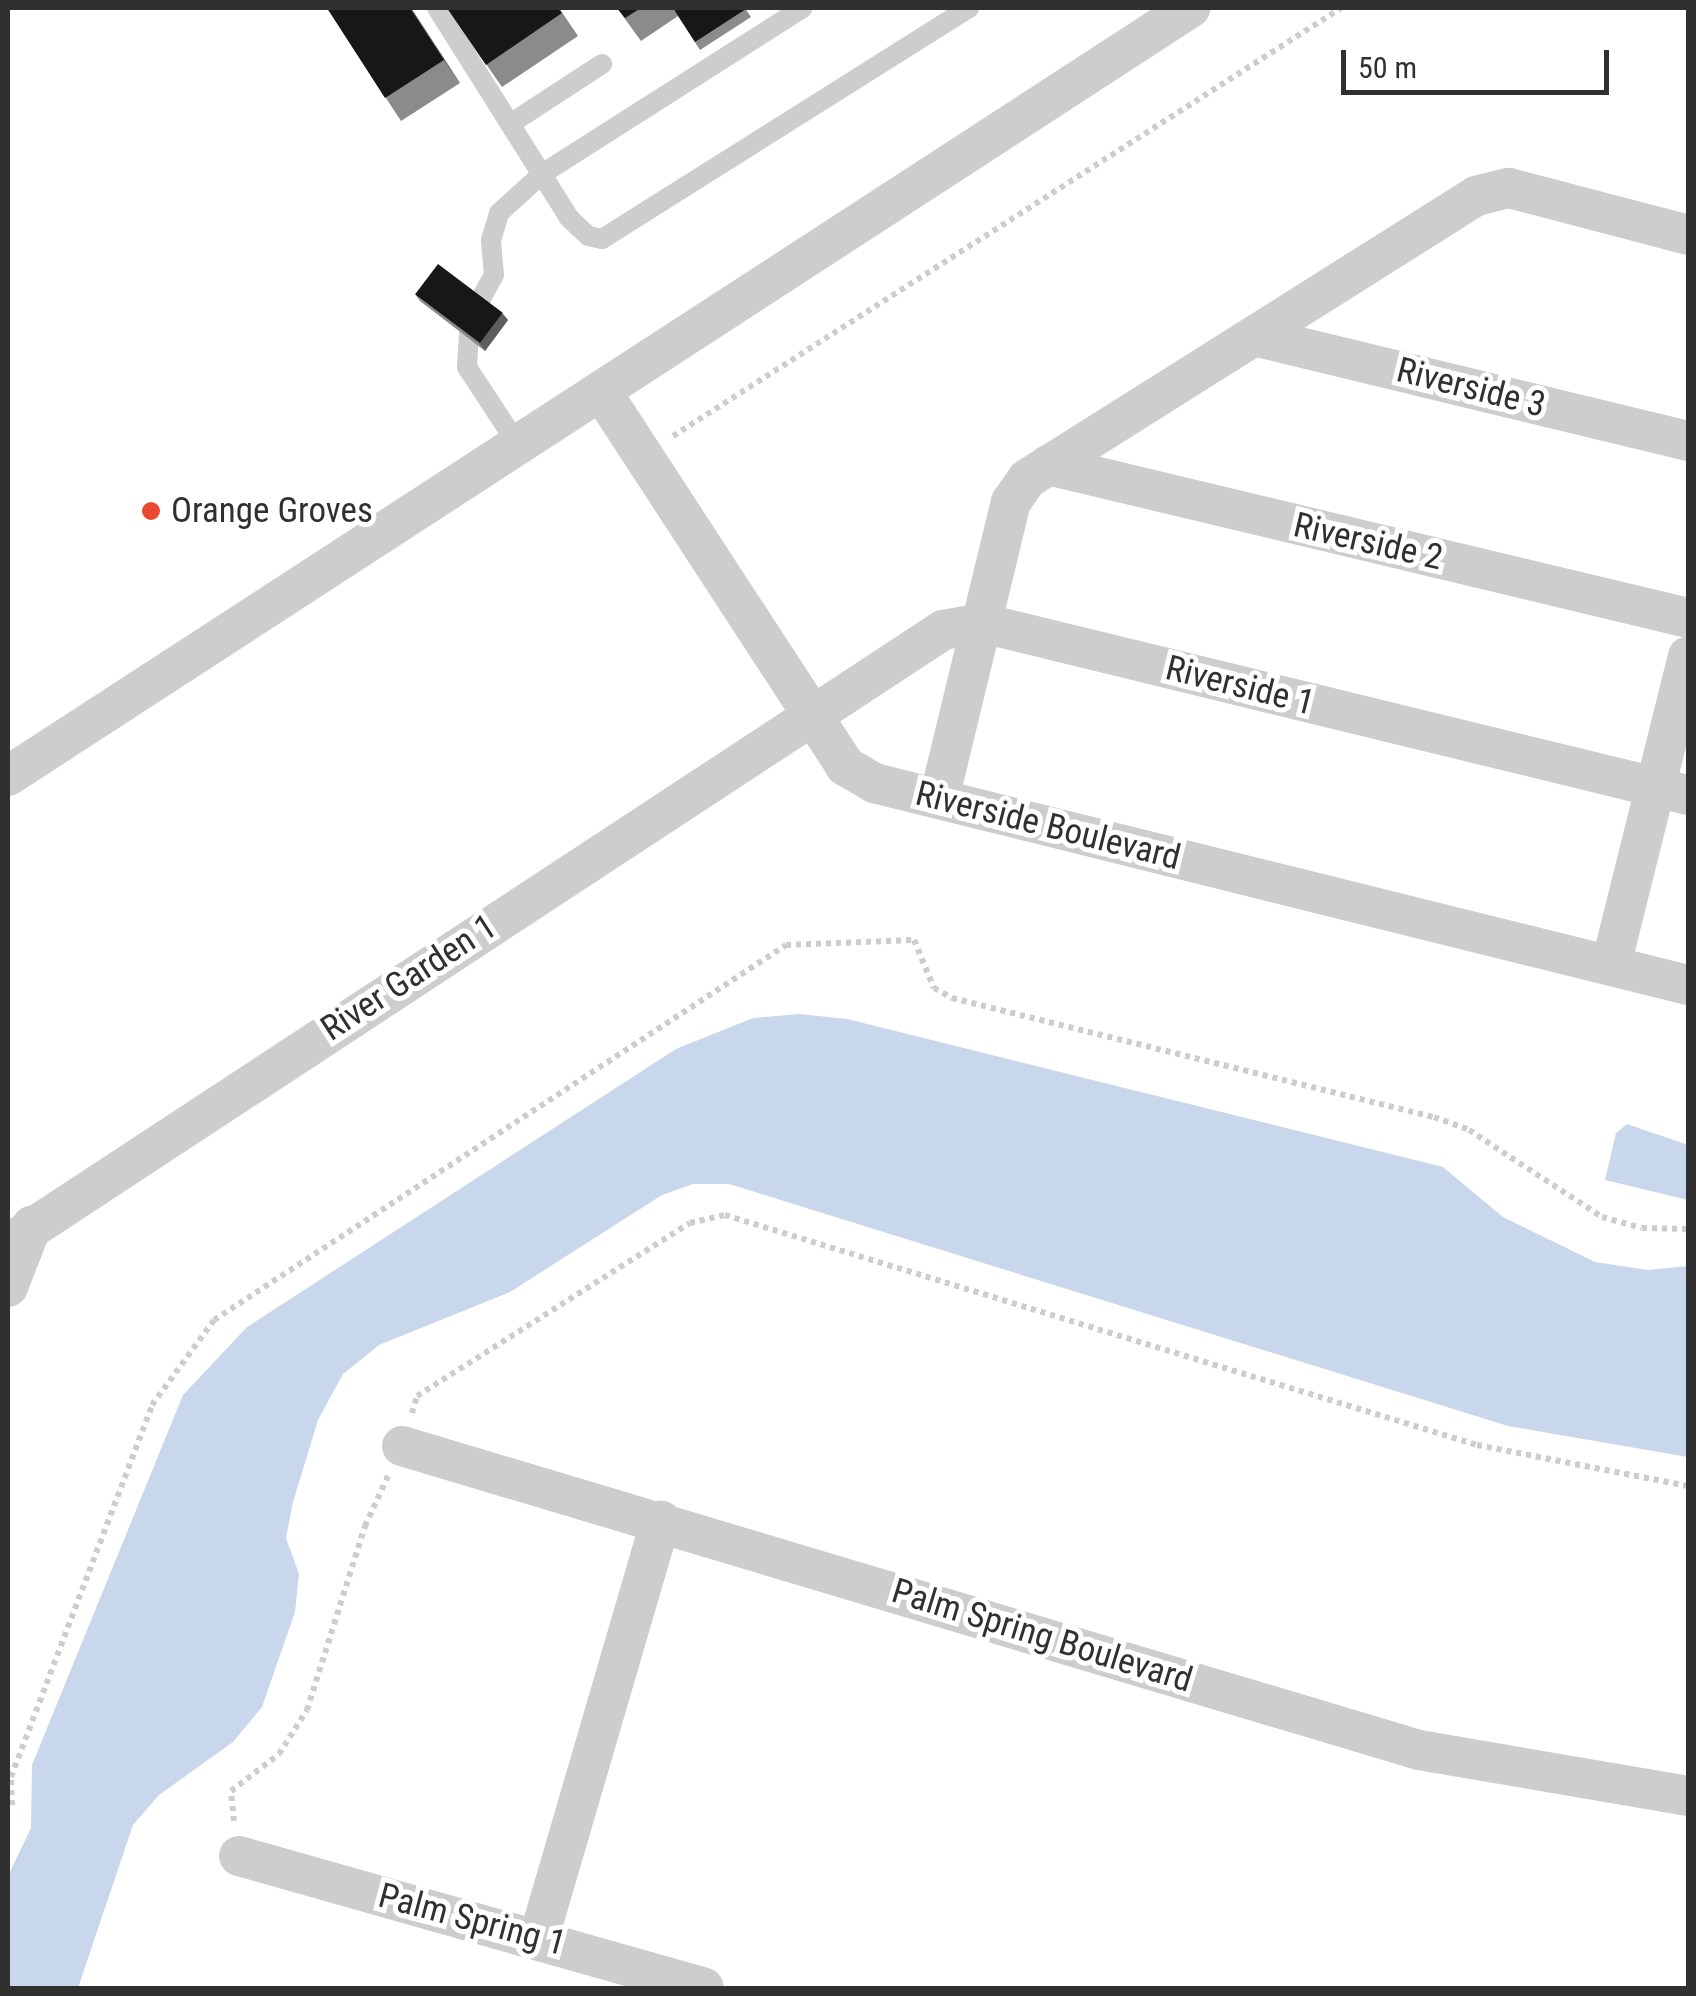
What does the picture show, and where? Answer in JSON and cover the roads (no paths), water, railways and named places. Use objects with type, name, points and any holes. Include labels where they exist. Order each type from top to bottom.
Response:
[{"type":"street","points":[[8,776],[1190,8]]},
{"type":"street","points":[[940,799],[1011,502],[1027,478],[1476,196],[1509,188],[1688,235]]},
{"type":"street","name":"Riverside 3","points":[[1254,336],[1688,440]]},
{"type":"street","name":"Riverside Boulevard","points":[[600,391],[845,766],[874,783],[1688,986]]},
{"type":"street","name":"Riverside 2","points":[[1048,466],[1688,618]]},
{"type":"street","name":"Riverside 1","points":[[812,715],[943,630],[982,623],[1672,791]]},
{"type":"street","points":[[1611,965],[1672,791],[1688,656]]},
{"type":"street","name":"River Garden 1","points":[[20,1235],[812,715]]},
{"type":"street","points":[[8,1287],[20,1235]]},
{"type":"street","name":"Palm Spring Boulevard","points":[[402,1446],[1419,1750],[1688,1796]]},
{"type":"street","points":[[539,1937],[660,1521]]},
{"type":"street","name":"Palm Spring 1","points":[[239,1856],[539,1937],[704,1988]]},
{"type":"lane","points":[[437,8],[580,231],[602,239],[968,8]]},
{"type":"lane","points":[[518,446],[467,366],[470,318],[494,275],[491,240],[499,213],[542,174],[803,8]]},
{"type":"lane","points":[[510,124],[602,64]]},
{"type":"water","points":[[799,1014],[847,1019],[1443,1167],[1503,1217],[1595,1262],[1648,1270],[1688,1266],[1688,1457],[1508,1426],[729,1184],[693,1184],[662,1195],[510,1292],[379,1345],[343,1374],[318,1420],[293,1502],[286,1538],[299,1574],[295,1612],[262,1707],[233,1742],[159,1795],[133,1825],[78,1988],[8,1988],[8,1876],[31,1828],[32,1765],[183,1395],[247,1327],[676,1049],[753,1018]]},
{"type":"water","points":[[1627,1124],[1688,1145],[1688,1200],[1605,1180],[1616,1133]]},
{"type":"place","name":"Orange Groves","points":[[151,511]]}]
